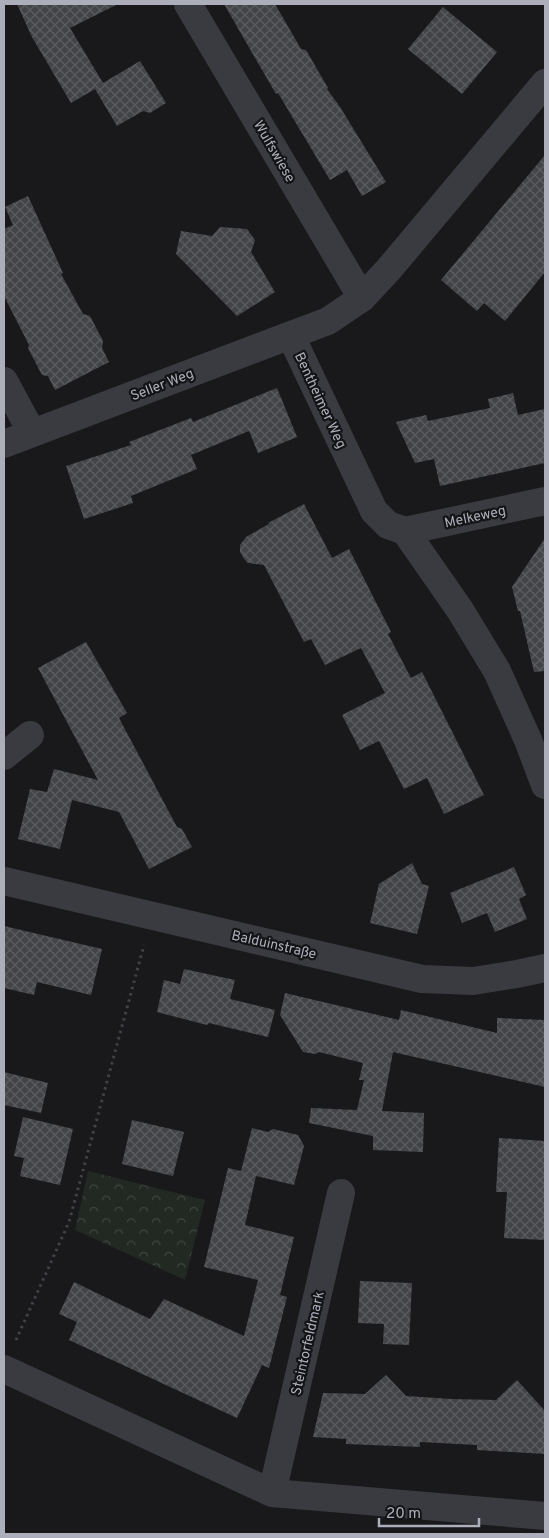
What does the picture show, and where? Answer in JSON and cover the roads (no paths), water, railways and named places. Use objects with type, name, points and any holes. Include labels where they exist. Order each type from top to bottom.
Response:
[{"type":"street","name":"Wulfswiese","points":[[188,4],[362,298]]},
{"type":"street","name":"Bentheimer Weg","points":[[545,83],[390,269],[362,298],[328,321],[292,336],[374,511],[388,525],[405,531],[460,610],[536,739],[545,785]]},
{"type":"street","name":"Seller Weg","points":[[4,444],[292,336]]},
{"type":"street","points":[[4,381],[32,433]]},
{"type":"street","name":"Melkeweg","points":[[405,531],[545,501]]},
{"type":"street","points":[[4,756],[30,736]]},
{"type":"street","name":"Balduinstraße","points":[[4,881],[422,979],[473,981],[545,968]]},
{"type":"street","name":"Steintorfeldmark","points":[[272,1493],[341,1194]]},
{"type":"street","points":[[4,1369],[272,1493],[545,1516]]}]
